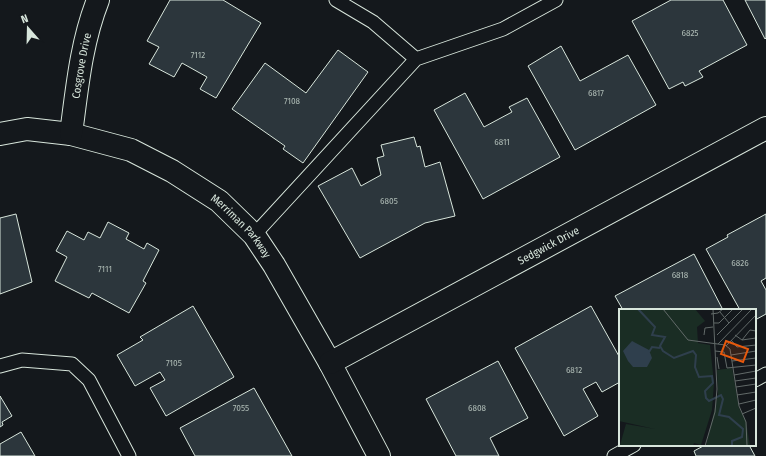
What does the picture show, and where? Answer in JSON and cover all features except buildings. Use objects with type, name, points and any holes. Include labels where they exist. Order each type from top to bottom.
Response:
[{"type":"street","name":"Cosgrove Drive","points":[[71,134],[82,54],[92,14],[98,0]]},
{"type":"street","name":"Sedgwick Drive","points":[[330,363],[766,128]]},
{"type":"street","name":"Merriman Parkway","points":[[0,134],[27,129],[71,134],[130,150],[172,171],[219,201],[254,234],[274,264],[330,363],[379,456]]},
{"type":"lane","points":[[336,0],[373,22],[416,59]]},
{"type":"lane","points":[[254,234],[416,59],[502,29],[556,0]]},
{"type":"lane","points":[[0,366],[22,360],[72,364],[89,380],[130,456]]},
{"type":"lane","points":[[756,379],[766,374]]},
{"type":"lane","points":[[614,456],[632,446]]}]
